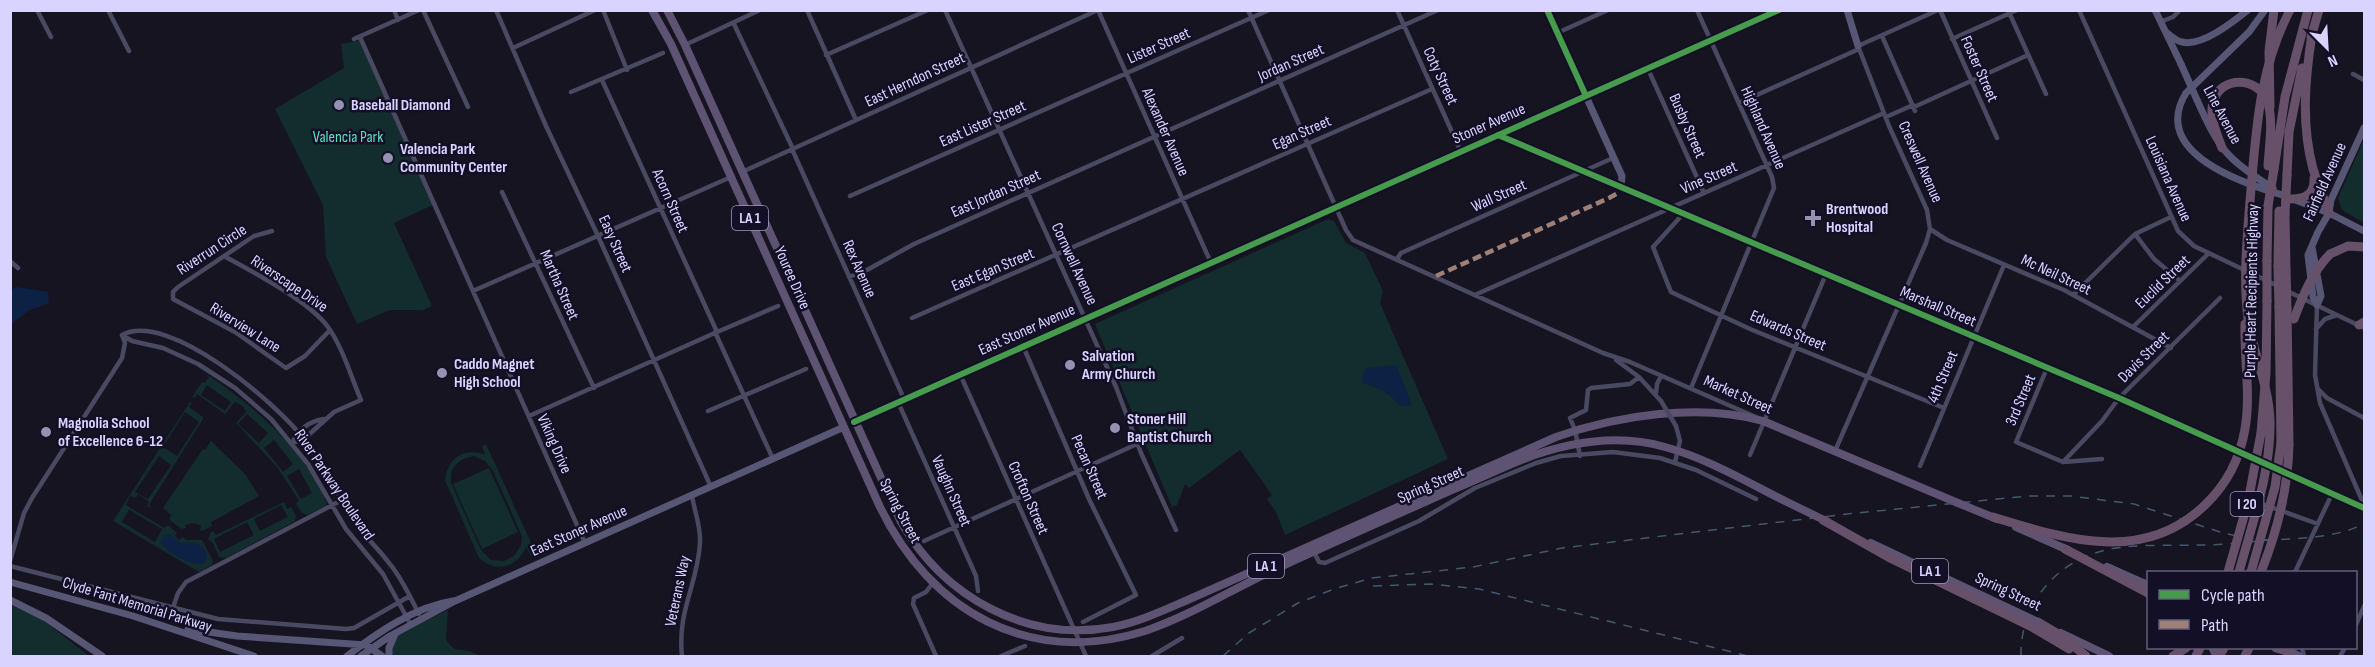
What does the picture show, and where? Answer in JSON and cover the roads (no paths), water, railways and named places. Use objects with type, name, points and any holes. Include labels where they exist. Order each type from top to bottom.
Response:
[{"type":"highway","points":[[2269,116],[2269,51],[2274,10]]},
{"type":"highway","points":[[2240,571],[2267,462],[2270,433],[2267,394],[2252,339],[2247,306],[2245,266],[2257,113],[2271,52],[2289,10]]},
{"type":"highway","points":[[2278,171],[2285,97],[2308,10]]},
{"type":"highway","points":[[2278,171],[2319,10]]},
{"type":"highway","points":[[2289,198],[2305,197],[2310,194],[2314,184],[2305,109],[2312,34]]},
{"type":"highway","points":[[2197,100],[2216,97],[2231,84],[2248,82],[2263,94],[2268,103],[2278,171]]},
{"type":"highway","points":[[2216,97],[2213,103],[2213,115],[2222,148]]},
{"type":"highway","points":[[2313,169],[2329,213]]},
{"type":"highway","name":"Purple Heart Recipients Highway","points":[[2229,571],[2248,502],[2261,433],[2266,374],[2268,206],[2270,191],[2278,171]]},
{"type":"highway","name":"Purple Heart Recipients Highway","points":[[2262,571],[2278,524],[2286,486],[2285,444],[2289,379],[2282,268],[2282,212],[2278,171]]},
{"type":"highway","points":[[2289,379],[2294,319],[2308,285],[2332,253],[2349,243],[2364,241]]},
{"type":"highway","points":[[2332,253],[2348,246],[2364,247]]},
{"type":"highway","points":[[1993,518],[2066,538],[2115,543],[2161,534],[2197,513],[2223,485],[2232,470],[2243,441],[2246,415],[2244,331],[2247,306]]},
{"type":"highway","points":[[2252,571],[2285,444],[2284,308]]},
{"type":"highway","points":[[1823,520],[1892,559],[2085,656]]},
{"type":"highway","points":[[2268,571],[2278,524]]},
{"type":"highway","points":[[2065,549],[2147,592]]},
{"type":"highway","points":[[2038,621],[2060,635],[2085,656]]},
{"type":"main road","name":"Youree Drive","points":[[652,10],[670,44],[844,427]]},
{"type":"main road","name":"Youree Drive","points":[[667,10],[685,45],[854,422]]},
{"type":"main road","points":[[731,177],[742,172]]},
{"type":"main road","name":"Spring Street","points":[[844,427],[897,540],[932,584],[966,610],[1005,629],[1044,640],[1080,642],[1115,638],[1157,626],[1312,549],[1537,445],[1575,430],[1624,419],[1706,412],[1730,413],[1763,421]]},
{"type":"main road","name":"Market Street","points":[[1763,421],[2147,585]]},
{"type":"main road","points":[[844,427],[854,422]]},
{"type":"main road","name":"Spring Street","points":[[854,422],[909,537],[926,560],[972,600],[1001,615],[1039,626],[1074,630],[1114,627],[1143,619],[1524,458],[1553,448],[1579,443],[1630,441],[1678,451],[2038,621],[2109,657]]},
{"type":"street","points":[[37,10],[51,37]]},
{"type":"street","points":[[108,10],[129,51]]},
{"type":"street","points":[[393,10],[398,20],[421,10],[468,107]]},
{"type":"street","name":"Easy Street","points":[[496,10],[711,487]]},
{"type":"street","points":[[513,48],[594,10]]},
{"type":"street","points":[[603,10],[627,70]]},
{"type":"street","points":[[685,45],[760,10]]},
{"type":"street","points":[[807,10],[856,120]]},
{"type":"street","points":[[826,55],[928,10]]},
{"type":"street","name":"Cornwell Avenue","points":[[945,10],[1116,387],[1137,444],[1176,530]]},
{"type":"street","name":"East Herndon Street","points":[[742,172],[1098,10]]},
{"type":"street","name":"Alexander Avenue","points":[[1098,10],[1211,263]]},
{"type":"street","name":"Market Street","points":[[1248,10],[1346,230],[1353,240],[1477,294],[1603,353],[1691,388],[1763,421]]},
{"type":"street","name":"Lister Street","points":[[1126,74],[1269,10]]},
{"type":"street","name":"Coty Street","points":[[1397,10],[1461,152]]},
{"type":"street","name":"Jordan Street","points":[[1154,137],[1438,10]]},
{"type":"street","points":[[1547,10],[1622,176],[1621,187]]},
{"type":"street","points":[[1557,33],[1608,10]]},
{"type":"street","name":"Highland Avenue","points":[[1691,388],[1773,193],[1773,182],[1767,165],[1697,10]]},
{"type":"street","name":"Stoner Avenue","points":[[1211,263],[1779,10]]},
{"type":"street","name":"Creswell Avenue","points":[[1835,452],[1869,378],[1930,229],[1927,210],[1885,115],[1847,10]]},
{"type":"street","points":[[1738,103],[1939,10]]},
{"type":"street","name":"Foster Street","points":[[1939,10],[1997,138]]},
{"type":"street","points":[[1952,39],[2017,10]]},
{"type":"street","name":"Louisiana Avenue","points":[[2079,10],[2182,237],[2209,253],[2337,315],[2363,325]]},
{"type":"street","name":"Line Avenue","points":[[2155,10],[2222,148],[2243,169],[2289,198],[2329,213],[2364,231]]},
{"type":"street","points":[[2160,22],[2173,17],[2180,10]]},
{"type":"street","points":[[2166,32],[2178,41],[2192,42],[2219,31],[2248,10]]},
{"type":"street","points":[[2265,10],[2249,32],[2186,93],[2180,104],[2178,123],[2183,141],[2201,159],[2228,174],[2289,198]]},
{"type":"street","points":[[2009,12],[2046,94]]},
{"type":"street","name":"Viking Drive","points":[[398,20],[357,38],[418,166],[585,543]]},
{"type":"street","name":"Rex Avenue","points":[[734,24],[793,149],[901,401]]},
{"type":"street","points":[[1882,36],[1914,108]]},
{"type":"street","points":[[571,92],[663,53]]},
{"type":"street","name":"Vine Street","points":[[1477,294],[1767,165],[1885,115],[1914,108],[2028,55]]},
{"type":"street","name":"Busby Street","points":[[1648,69],[1704,193]]},
{"type":"street","name":"East Lister Street","points":[[850,196],[1126,74]]},
{"type":"street","points":[[2353,74],[2364,80]]},
{"type":"street","name":"Acorn Street","points":[[602,80],[773,459]]},
{"type":"street","name":"Egan Street","points":[[1182,200],[1432,89]]},
{"type":"street","name":"Fairfield Avenue","points":[[2364,128],[2331,200],[2329,213],[2312,247],[2321,296],[2317,305],[2316,329],[2316,383],[2320,403],[2364,506]]},
{"type":"street","name":"Marshall Street","points":[[1498,135],[2119,398],[2364,506]]},
{"type":"street","name":"East Jordan Street","points":[[849,277],[867,270],[914,244],[1154,137]]},
{"type":"street","name":"Wall Street","points":[[1397,259],[1401,253],[1614,158]]},
{"type":"street","points":[[473,290],[731,177]]},
{"type":"street","name":"Martha Street","points":[[502,192],[594,388]]},
{"type":"street","name":"East Egan Street","points":[[912,318],[1182,200]]},
{"type":"street","name":"Edwards Street","points":[[1684,213],[1653,246],[1671,292],[1795,348],[1944,408]]},
{"type":"street","points":[[2073,295],[2134,234],[2171,217]]},
{"type":"street","name":"Mc Neil Street","points":[[1930,229],[1947,240],[2073,295],[2171,348]]},
{"type":"street","name":"Riverrun Circle","points":[[171,297],[175,289],[257,234],[272,231]]},
{"type":"street","points":[[2134,234],[2154,259],[2180,281]]},
{"type":"street","name":"Euclid Street","points":[[2133,327],[2209,253]]},
{"type":"street","name":"Riverscape Drive","points":[[224,256],[288,294],[321,319],[330,330],[361,400],[308,424],[298,432]]},
{"type":"street","points":[[10,261],[18,268]]},
{"type":"street","name":"East Stoner Avenue","points":[[854,422],[1211,263]]},
{"type":"street","name":"4th Street","points":[[1920,466],[2004,265]]},
{"type":"street","points":[[1750,455],[1826,274]]},
{"type":"street","name":"Riverview Lane","points":[[171,297],[178,303],[235,332],[286,368],[305,356],[330,330]]},
{"type":"street","name":"Davis Street","points":[[2063,462],[2103,421],[2119,398],[2220,298]]},
{"type":"street","points":[[529,416],[778,306]]},
{"type":"street","points":[[2316,329],[2325,319],[2337,315]]},
{"type":"street","name":"River Parkway Boulevard","points":[[122,335],[130,331],[150,332],[167,337],[205,355],[256,390],[304,439],[321,463],[361,531],[391,565],[419,616]]},
{"type":"street","points":[[10,561],[24,513],[32,498],[122,358],[124,343],[122,335]]},
{"type":"street","name":"River Parkway Boulevard","points":[[122,335],[132,341],[163,348],[219,377],[260,409],[292,442],[318,479],[346,529],[383,574],[409,621]]},
{"type":"street","name":"Pecan Street","points":[[1023,346],[1136,595],[1083,622]]},
{"type":"street","points":[[1603,353],[1639,377],[1659,398],[1680,437],[1675,462]]},
{"type":"street","name":"3rd Street","points":[[2047,368],[2016,442],[2063,462]]},
{"type":"street","points":[[708,411],[806,369]]},
{"type":"street","name":"Crofton Street","points":[[960,375],[1080,642]]},
{"type":"street","points":[[1659,398],[1656,388],[1661,376]]},
{"type":"street","points":[[1580,456],[1579,443],[1570,418],[1586,410],[1589,389],[1630,384],[1639,377]]},
{"type":"street","points":[[2316,383],[2324,396],[2364,418]]},
{"type":"street","name":"Vaughn Street","points":[[901,401],[976,576],[978,591]]},
{"type":"street","name":"Riverscape Drive","points":[[304,439],[325,418]]},
{"type":"street","name":"East Stoner Avenue","points":[[347,657],[363,645],[419,616],[844,427]]},
{"type":"street","points":[[292,442],[298,432]]},
{"type":"street","points":[[292,442],[304,439]]},
{"type":"street","points":[[924,541],[1137,444]]},
{"type":"street","points":[[1312,549],[1319,562],[1325,562],[1419,521],[1475,488],[1549,458],[1613,452],[1641,454],[1675,462],[1756,499]]},
{"type":"street","points":[[2063,462],[2102,459]]},
{"type":"street","points":[[2296,571],[2333,493]]},
{"type":"street","name":"Veterans Way","points":[[682,657],[681,622],[696,569],[701,539],[692,495]]},
{"type":"street","points":[[2240,496],[2318,524]]},
{"type":"street","points":[[173,608],[178,593],[186,582],[342,500]]},
{"type":"street","points":[[10,566],[225,620],[354,628],[410,596]]},
{"type":"street","name":"Clyde Fant Memorial Parkway","points":[[10,582],[153,622],[254,657]]},
{"type":"street","points":[[932,584],[926,592],[914,598],[913,604],[936,657]]},
{"type":"street","points":[[10,600],[57,625],[102,657]]},
{"type":"street","points":[[2357,621],[2364,606]]},
{"type":"street","name":"East Stoner Avenue","points":[[361,657],[409,621]]},
{"type":"street","points":[[153,622],[210,633],[363,645],[372,648],[382,657]]},
{"type":"street","points":[[57,625],[95,657]]},
{"type":"street","points":[[389,657],[389,648],[396,633]]},
{"type":"street","points":[[1152,657],[1182,638]]},
{"type":"street","points":[[1080,642],[1086,657]]},
{"type":"street","points":[[341,644],[347,657]]},
{"type":"street","points":[[1000,657],[1025,646]]},
{"type":"water","points":[[17,287],[48,292],[49,303],[30,310],[11,324],[11,290]]},
{"type":"water","points":[[1396,365],[1411,405],[1401,406],[1384,392],[1364,384],[1362,380],[1367,368]]},
{"type":"water","points":[[169,534],[179,542],[198,544],[204,549],[207,559],[202,564],[196,564],[174,554],[160,543],[165,535]]},
{"type":"railway","points":[[1223,656],[1249,633],[1298,603],[1372,578],[1473,567],[1562,548],[1847,514],[2028,496],[2071,496],[2134,504],[2223,533],[2250,539],[2271,540]]},
{"type":"railway","points":[[2021,656],[2023,636],[2036,599],[2047,584],[2062,571],[2078,560],[2096,553],[2136,546],[2217,544],[2319,536],[2342,532],[2364,524]]},
{"type":"railway","points":[[1373,586],[1431,584],[1479,589],[1748,656]]},
{"type":"place","name":"Baseball Diamond","points":[[339,105]]},
{"type":"place","name":"Valencia Park Community Center","points":[[388,158]]},
{"type":"place","name":"Brentwood Hospital","points":[[1813,218]]},
{"type":"place","name":"Salvation Army Church","points":[[1070,365]]},
{"type":"place","name":"Caddo Magnet High School","points":[[442,373]]},
{"type":"place","name":"Stoner Hill Baptist Church","points":[[1115,428]]},
{"type":"place","name":"Magnolia School of Excellence 6-12","points":[[46,432]]},
{"type":"park label","name":"Valencia Park","points":[[348,137]]}]
